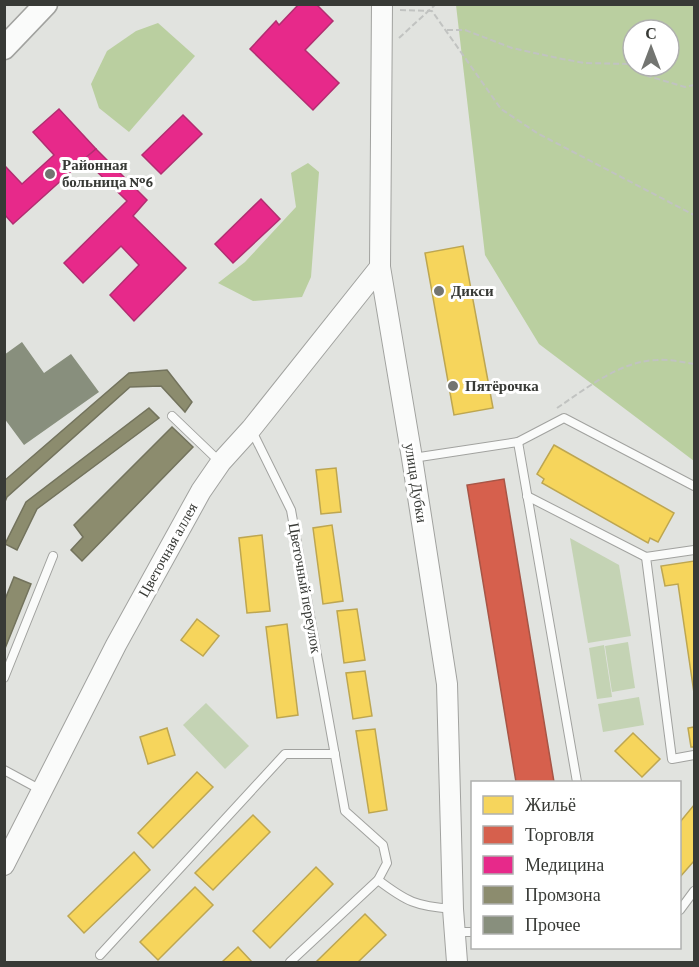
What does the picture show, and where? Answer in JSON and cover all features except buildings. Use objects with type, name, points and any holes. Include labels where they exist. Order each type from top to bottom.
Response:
[{"type":"main road","points":[[4,48],[46,4]]},
{"type":"street","name":"улица Дубки","points":[[382,7],[380,267],[447,684],[453,909],[463,932],[457,963]]},
{"type":"street","name":"Цветочная аллея","points":[[4,865],[128,624],[201,490],[221,462],[251,429],[380,267]]},
{"type":"lane","points":[[172,416],[221,462]]},
{"type":"lane","points":[[412,458],[518,442],[564,418],[694,486]]},
{"type":"lane","name":"Цветочный переулок","points":[[251,429],[291,510],[345,811],[383,845],[387,863],[378,879]]},
{"type":"lane","points":[[518,442],[577,781]]},
{"type":"lane","points":[[527,496],[646,557],[694,550]]},
{"type":"lane","points":[[4,678],[53,556]]},
{"type":"lane","points":[[646,557],[672,759],[694,755]]},
{"type":"lane","points":[[100,955],[285,754],[335,754]]},
{"type":"lane","points":[[4,770],[42,790]]},
{"type":"lane","points":[[290,963],[378,879],[401,898],[426,907],[453,909]]},
{"type":"lane","points":[[681,909],[694,891]]},
{"type":"path","points":[[381,54],[436,4]]},
{"type":"path","points":[[382,7],[432,11],[501,109],[537,133],[694,215]]},
{"type":"path","points":[[446,30],[465,30],[512,48],[562,59],[585,63],[629,64],[648,76],[675,85],[685,87],[694,85]]},
{"type":"path","points":[[557,408],[598,380],[626,366],[657,360],[694,364]]},
{"type":"green space","points":[[456,5],[694,5],[694,461],[539,344],[485,255]]},
{"type":"green space","points":[[158,23],[195,56],[129,132],[99,108],[91,84],[107,51],[136,31]]},
{"type":"green space","points":[[308,163],[319,172],[311,277],[302,297],[253,301],[218,283],[245,262],[296,207],[291,173]]},
{"type":"green space","points":[[570,538],[619,565],[631,636],[588,643]]},
{"type":"green space","points":[[628,642],[635,688],[612,692],[605,646]]},
{"type":"green space","points":[[604,645],[612,697],[597,699],[589,648]]},
{"type":"green space","points":[[639,697],[644,725],[603,732],[598,704]]},
{"type":"green space","points":[[206,703],[249,746],[225,769],[183,725]]},
{"type":"place","name":"Районная больница №6","points":[[50,174]]},
{"type":"place","name":"Дикси","points":[[439,291]]},
{"type":"place","name":"Пятёрочка","points":[[453,386]]}]
